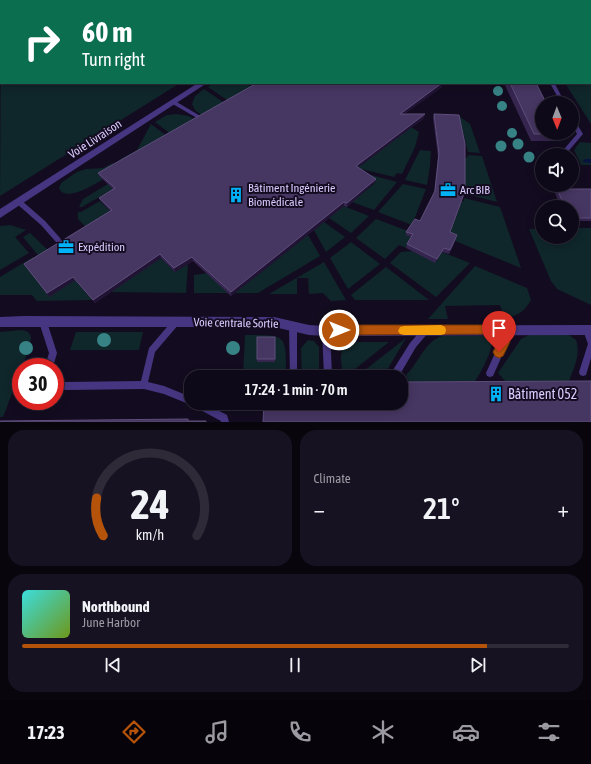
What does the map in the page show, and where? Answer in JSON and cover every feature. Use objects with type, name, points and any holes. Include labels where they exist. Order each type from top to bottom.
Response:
[{"type":"street","name":"Voie Livraison","points":[[0,214],[201,84]]},
{"type":"street","name":"Voie centrale Sortie","points":[[0,322],[274,322],[309,330],[589,330]]},
{"type":"lane","points":[[553,85],[559,96]]},
{"type":"lane","points":[[173,102],[199,117]]},
{"type":"lane","points":[[567,148],[576,140]]},
{"type":"lane","points":[[19,202],[43,223],[58,240]]},
{"type":"lane","points":[[43,322],[53,353],[52,358]]},
{"type":"lane","points":[[144,385],[152,350],[176,322]]},
{"type":"lane","points":[[293,326],[294,370]]},
{"type":"lane","points":[[326,330],[328,370]]},
{"type":"lane","points":[[490,373],[504,342],[500,330]]},
{"type":"lane","points":[[583,372],[591,344],[589,330]]},
{"type":"lane","points":[[398,370],[413,345],[426,331]]},
{"type":"lane","points":[[64,386],[144,385],[164,390],[184,398]]},
{"type":"lane","points":[[209,410],[224,418],[224,422]]},
{"type":"green space","points":[[1,84],[178,84],[0,196]]},
{"type":"green space","points":[[212,84],[247,84],[254,88],[230,102],[208,87]]},
{"type":"green space","points":[[566,84],[591,84],[591,124],[579,105],[579,96],[573,96]]},
{"type":"green space","points":[[204,89],[226,104],[204,117],[195,110],[192,104],[195,96]]},
{"type":"green space","points":[[176,114],[188,116],[197,120],[172,135],[155,122],[167,115]]},
{"type":"green space","points":[[459,116],[470,124],[480,153],[468,152]]},
{"type":"green space","points":[[151,124],[168,137],[122,163],[119,160],[137,150]]},
{"type":"green space","points":[[411,127],[419,132],[415,147],[402,174],[397,173],[394,177],[357,168]]},
{"type":"green space","points":[[580,142],[591,143],[591,165],[581,165],[579,161],[579,148],[576,148]]},
{"type":"green space","points":[[420,150],[431,151],[427,185],[405,180]]},
{"type":"green space","points":[[468,155],[482,156],[497,202],[466,194],[464,191],[464,157],[467,158]]},
{"type":"green space","points":[[113,163],[116,166],[100,176],[103,179],[87,188],[67,194],[62,192],[59,188],[61,183],[77,172],[86,169],[103,168]]},
{"type":"green space","points":[[371,175],[397,182],[374,210],[352,202],[375,183],[367,177]]},
{"type":"green space","points":[[108,184],[113,189],[82,207],[79,207],[83,199]]},
{"type":"green space","points":[[403,184],[426,189],[412,225],[378,212]]},
{"type":"green space","points":[[464,198],[500,207],[521,268],[455,241],[449,236]]},
{"type":"green space","points":[[100,201],[113,214],[88,229],[78,219],[78,212],[81,212]]},
{"type":"green space","points":[[341,205],[369,216],[351,233],[329,218],[336,212],[334,210]]},
{"type":"green space","points":[[376,219],[408,231],[412,238],[406,248],[399,245],[385,259],[356,238]]},
{"type":"green space","points":[[324,222],[345,237],[326,252],[314,230]]},
{"type":"green space","points":[[10,225],[26,230],[15,237],[29,253],[0,270],[0,226]]},
{"type":"green space","points":[[579,228],[591,228],[591,305],[557,289],[551,281],[535,244],[579,244]]},
{"type":"green space","points":[[529,229],[535,229],[535,243]]},
{"type":"green space","points":[[30,233],[50,252],[41,259],[23,237]]},
{"type":"green space","points":[[308,235],[320,256],[258,293],[235,293]]},
{"type":"green space","points":[[351,242],[380,264],[348,289],[330,258]]},
{"type":"green space","points":[[401,252],[442,252],[470,263],[436,297],[390,263]]},
{"type":"green space","points":[[33,257],[49,296],[75,280],[92,300],[37,301],[32,295],[0,295],[0,277]]},
{"type":"green space","points":[[161,258],[175,272],[188,264],[186,293],[111,292]]},
{"type":"green space","points":[[324,262],[346,300],[331,301],[323,293],[309,294],[308,278],[297,278],[297,294],[269,294]]},
{"type":"green space","points":[[475,266],[527,288],[531,300],[517,315],[504,318],[500,305],[445,306],[448,319],[428,319]]},
{"type":"green space","points":[[386,267],[429,300],[355,300],[351,295]]},
{"type":"green space","points":[[208,273],[228,293],[194,293],[194,275]]},
{"type":"green space","points":[[22,330],[28,332],[31,336],[30,346],[25,358],[12,358],[12,393],[3,417],[0,417],[0,332]]},
{"type":"green space","points":[[76,332],[143,332],[139,350],[70,350]]},
{"type":"green space","points":[[245,335],[270,336],[277,337],[282,340],[286,352],[286,370],[243,370]]},
{"type":"green space","points":[[529,335],[569,335],[576,340],[578,350],[577,356],[569,381],[506,382],[498,373],[521,339]]},
{"type":"green space","points":[[442,336],[487,336],[492,338],[491,348],[484,367],[475,381],[409,382],[408,373],[426,348]]},
{"type":"green space","points":[[406,338],[387,370],[365,370]]},
{"type":"green space","points":[[308,340],[314,341],[319,347],[319,370],[302,370],[301,348]]},
{"type":"green space","points":[[352,342],[389,342],[354,370],[342,370],[341,356],[344,347]]},
{"type":"building","name":"Bâtiment Ingénierie Biomédicale","points":[[255,84],[441,84],[400,114],[425,114],[356,166],[376,179],[347,203],[344,202],[231,292],[192,257],[174,268],[160,254],[93,300],[73,277],[47,293],[24,264],[112,210],[99,198],[115,188],[98,173]]},
{"type":"building","points":[[510,84],[536,84],[542,96],[535,96],[535,134]]},
{"type":"building","name":"Arc BIB","points":[[434,114],[459,115],[465,144],[465,191],[450,232],[457,235],[450,250],[444,248],[437,259],[407,244],[413,234],[406,232],[415,219],[420,221],[435,191],[439,153]]},
{"type":"building","points":[[579,189],[591,189],[591,218],[579,218],[579,200],[562,200],[558,192],[579,192]]},
{"type":"building","points":[[257,337],[275,337],[275,359],[257,359]]},
{"type":"building","name":"Bâtiment 052","points":[[591,381],[591,422],[263,422],[264,410],[408,410],[408,382]]},
{"type":"building","points":[[188,419],[188,421],[206,422],[0,422],[0,421]]},
{"type":"waterway","points":[[585,161],[591,161]]},
{"type":"slow traffic","points":[[404,331],[441,330]]},
{"type":"place","name":"Arc BIB","points":[[448,190]]},
{"type":"place","name":"Bâtiment Ingénierie Biomédicale","points":[[236,195]]},
{"type":"place","name":"Expédition","points":[[66,247]]},
{"type":"place","name":"Bâtiment 052","points":[[496,394]]},
{"type":"route","points":[[339,330],[500,330],[504,342],[499,352]]}]
